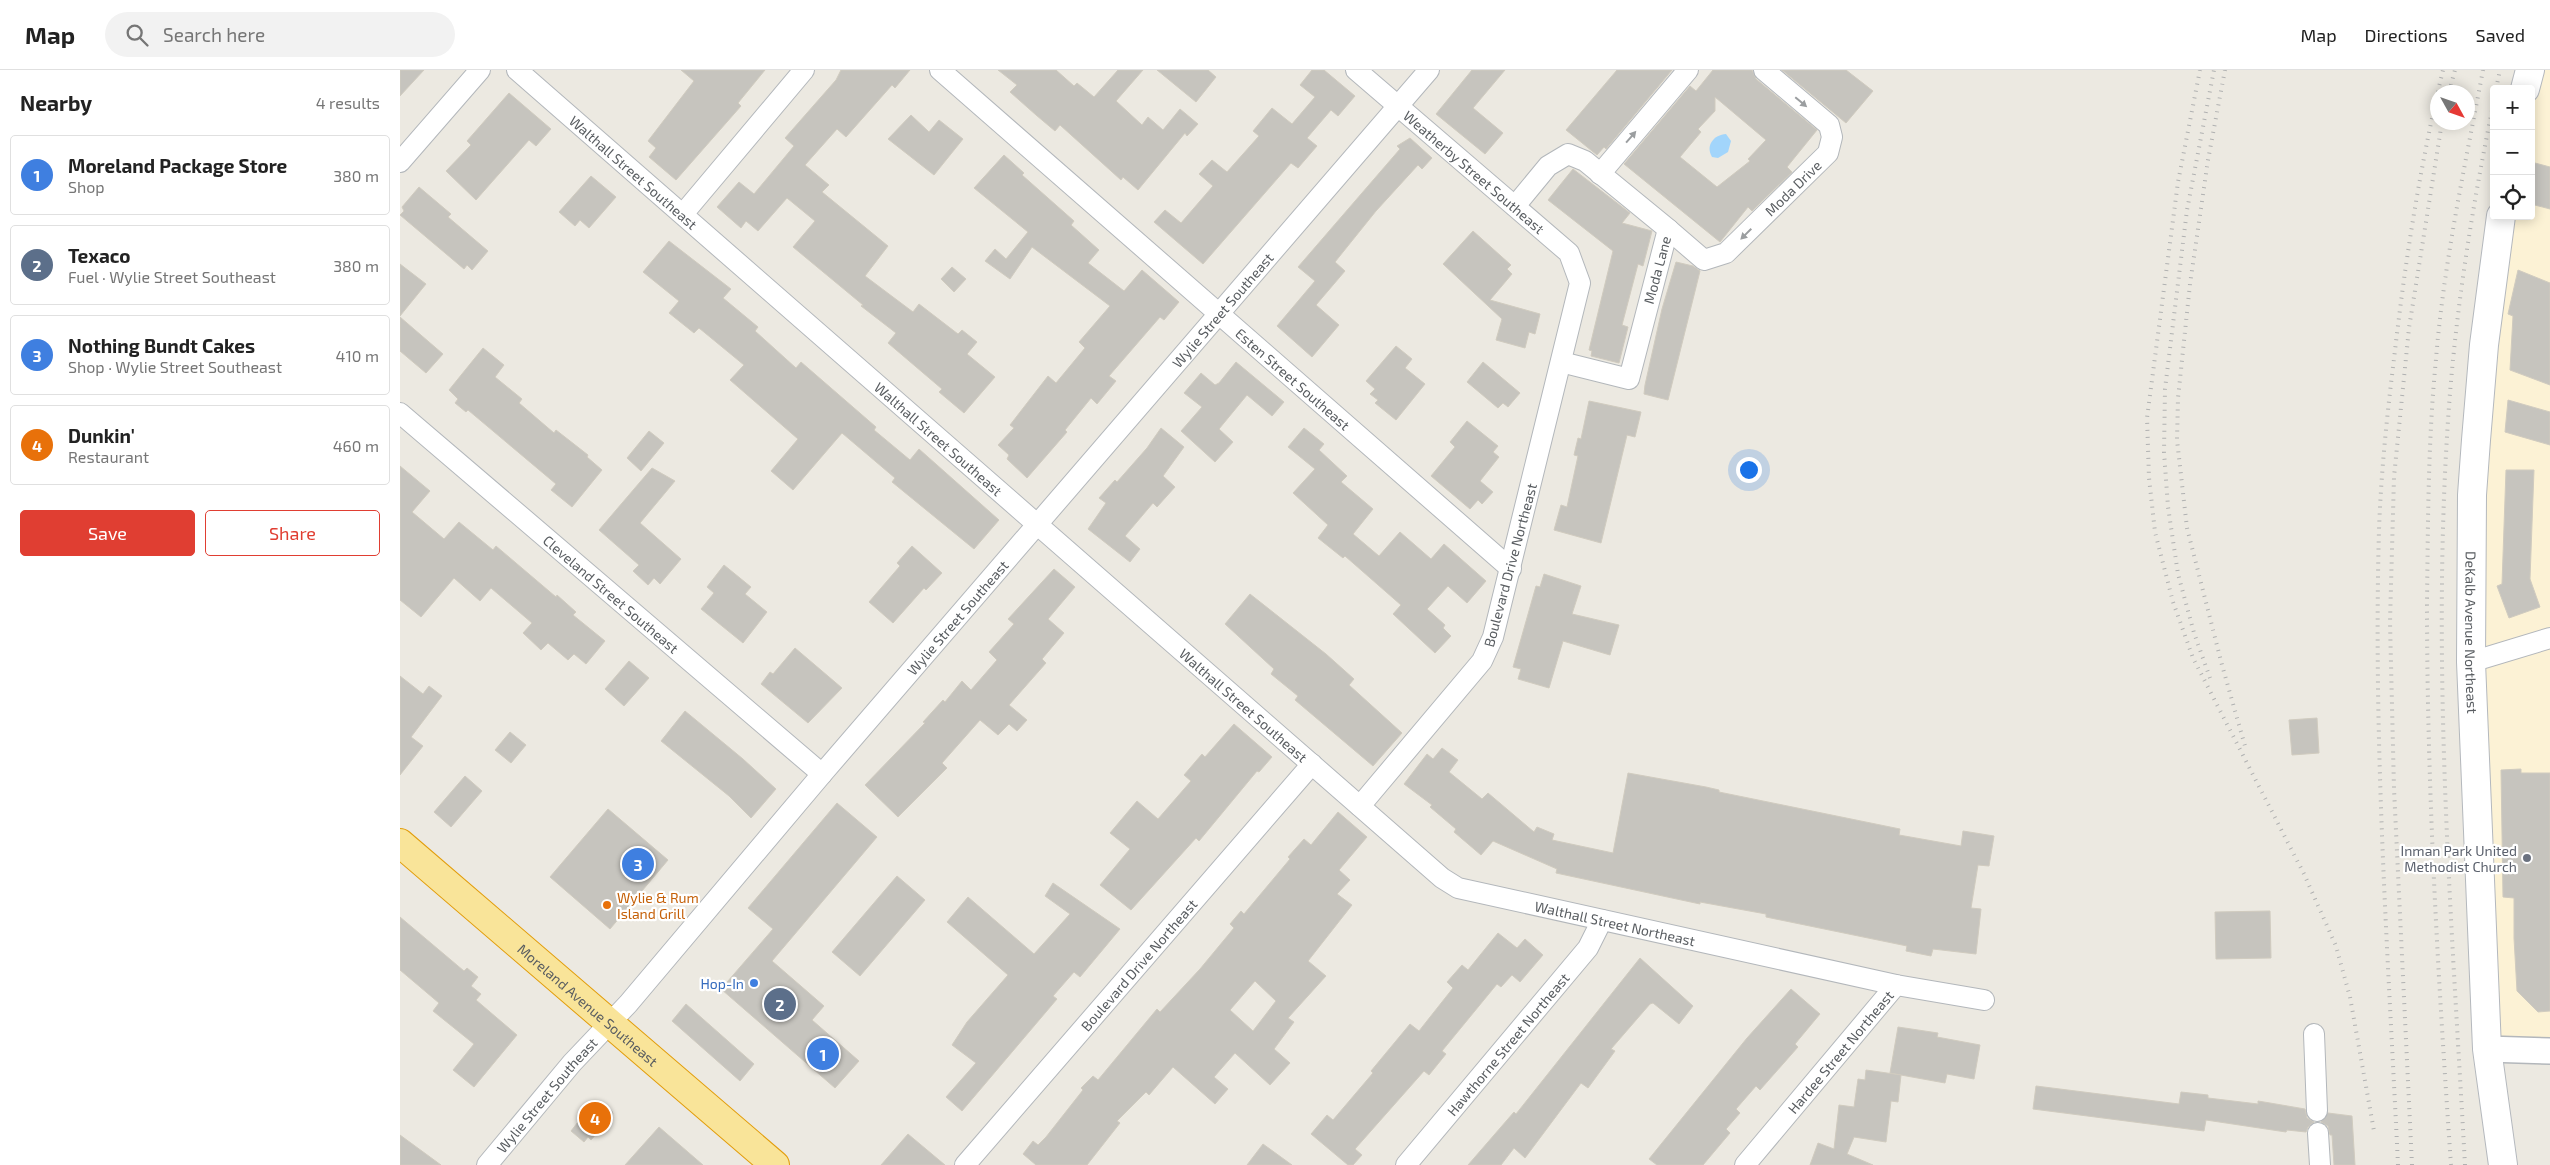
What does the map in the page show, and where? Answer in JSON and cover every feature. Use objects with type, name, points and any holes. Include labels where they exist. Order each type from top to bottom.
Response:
[{"type":"highway","name":"Moreland Avenue Southeast","points":[[400,843],[775,1165]]},
{"type":"main road","points":[[2526,85],[2530,70]]},
{"type":"main road","name":"DeKalb Avenue Northeast","points":[[2500,220],[2484,345],[2472,495],[2471,662],[2477,851],[2487,1049],[2503,1165]]},
{"type":"street","points":[[400,162],[480,70]]},
{"type":"street","name":"Walthall Street Southeast","points":[[517,70],[1360,806]]},
{"type":"street","points":[[683,214],[804,70]]},
{"type":"street","name":"Esten Street Southeast","points":[[940,70],[1511,569]]},
{"type":"street","name":"Weatherby Street Southeast","points":[[1356,70],[1569,253],[1580,283]]},
{"type":"street","name":"Wylie Street Southeast","points":[[487,1165],[572,1063],[610,1023],[822,774],[1429,70]]},
{"type":"street","points":[[1600,174],[1688,70]]},
{"type":"street","name":"Moda Drive","points":[[1668,229],[1704,260],[1726,253],[1828,153],[1832,136],[1828,125],[1764,70]]},
{"type":"street","name":"Moda Lane","points":[[1515,206],[1548,166],[1568,154],[1585,161],[1668,229],[1629,379],[1561,362]]},
{"type":"street","name":"Boulevard Drive Northeast","points":[[1360,806],[1482,661],[1494,637],[1580,283]]},
{"type":"street","name":"Cleveland Street Southeast","points":[[400,414],[822,774]]},
{"type":"street","points":[[2471,662],[2550,638]]},
{"type":"street","name":"Boulevard Drive Northeast","points":[[965,1165],[1312,764]]},
{"type":"street","name":"Walthall Street Northeast","points":[[1360,806],[1442,878],[1458,888],[1896,984]]},
{"type":"street","name":"Hawthorne Street Northeast","points":[[1406,1165],[1588,948],[1602,920]]},
{"type":"street","name":"Hardee Street Northeast","points":[[1745,1165],[1896,984],[1984,1000]]},
{"type":"street","points":[[2314,1034],[2317,1111]]},
{"type":"street","points":[[2487,1049],[2550,1051]]},
{"type":"street","points":[[2318,1133],[2320,1165]]},
{"type":"shaded area","points":[[2525,70],[2550,70],[2550,1045],[2487,1044],[2469,676],[2499,220],[2535,220],[2535,85],[2530,85]]},
{"type":"water","points":[[1726,134],[1731,141],[1728,152],[1718,158],[1712,157],[1710,145],[1712,141],[1718,136]]},
{"type":"building","points":[[400,70],[424,70],[400,96]]},
{"type":"building","points":[[681,70],[765,70],[738,103],[741,106],[676,180],[649,157],[656,148],[648,141],[694,81]]},
{"type":"building","points":[[841,70],[910,70],[895,88],[892,85],[846,137],[837,129],[805,165],[829,185],[822,192],[888,246],[865,276],[913,312],[919,304],[958,334],[962,330],[977,342],[967,354],[995,377],[964,413],[939,392],[942,389],[888,343],[896,333],[861,306],[863,305],[793,247],[815,221],[787,198],[758,231],[746,221],[741,228],[717,207],[739,182],[754,194],[794,146],[785,138],[836,80]]},
{"type":"building","points":[[998,70],[1056,70],[1074,86],[1077,83],[1094,97],[1118,70],[1143,70],[1116,101],[1142,125],[1148,117],[1163,130],[1180,109],[1198,124],[1187,136],[1185,133],[1138,190],[1123,177],[1121,180],[1060,125],[1055,131],[1036,115],[1010,92],[1017,85]]},
{"type":"building","points":[[1157,70],[1208,70],[1216,77],[1196,102]]},
{"type":"building","points":[[1312,70],[1324,70],[1355,96],[1338,116],[1331,110],[1307,138],[1317,146],[1298,168],[1291,163],[1203,264],[1154,222],[1165,210],[1181,223],[1213,186],[1199,174],[1212,160],[1227,172],[1259,136],[1253,131],[1272,108],[1292,124],[1315,97],[1300,85]]},
{"type":"building","points":[[1472,70],[1505,70],[1473,108],[1503,133],[1485,154],[1436,114]]},
{"type":"building","points":[[1617,70],[1672,70],[1606,149],[1604,147],[1597,155],[1566,130]]},
{"type":"building","points":[[1713,70],[1752,70],[1756,79],[1817,130],[1787,167],[1792,172],[1752,211],[1748,207],[1720,242],[1624,164],[1690,86],[1696,91]],"holes":[[[1715,97],[1766,140],[1748,159],[1750,161],[1717,187],[1680,157],[1701,132],[1698,129],[1715,111]]]},
{"type":"building","points":[[1782,70],[1846,70],[1873,91],[1846,123]]},
{"type":"building","points":[[509,93],[551,129],[536,146],[529,140],[476,200],[446,171],[471,145],[467,141]]},
{"type":"building","points":[[911,115],[929,132],[939,120],[963,139],[934,175],[888,139]]},
{"type":"building","points":[[1410,138],[1432,158],[1422,169],[1418,165],[1376,211],[1335,262],[1345,271],[1316,305],[1339,325],[1312,357],[1277,326],[1315,281],[1298,267],[1400,149],[1397,146]]},
{"type":"building","points":[[1004,155],[1024,173],[1022,175],[1074,221],[1071,225],[1099,250],[1088,263],[1124,291],[1142,270],[1179,302],[1164,320],[1160,317],[1109,376],[1116,381],[1097,404],[1091,398],[1065,430],[1067,432],[1027,478],[1007,459],[1009,455],[998,445],[1014,428],[1010,425],[1048,376],[1056,383],[1085,348],[1079,342],[1110,306],[1032,247],[1010,279],[985,261],[995,249],[1006,259],[1028,232],[974,188]]},
{"type":"building","points":[[2535,163],[2550,167],[2550,209],[2535,205]]},
{"type":"building","points":[[1573,169],[1630,213],[1622,223],[1652,231],[1643,266],[1638,264],[1622,325],[1628,327],[1619,363],[1591,356],[1592,351],[1589,350],[1613,251],[1548,200]]},
{"type":"building","points":[[591,176],[616,197],[589,228],[580,220],[575,226],[559,212]]},
{"type":"building","points":[[419,187],[451,214],[448,217],[488,251],[472,270],[467,265],[464,269],[400,215],[404,211],[402,207]]},
{"type":"building","points":[[1473,231],[1511,265],[1507,269],[1512,274],[1490,300],[1540,314],[1535,334],[1529,332],[1525,348],[1496,340],[1502,319],[1443,264]]},
{"type":"building","points":[[669,241],[731,289],[723,298],[758,327],[755,331],[796,368],[801,362],[876,427],[874,430],[910,460],[919,449],[999,520],[974,549],[892,482],[895,478],[842,433],[793,490],[771,471],[798,439],[730,380],[744,365],[699,328],[694,333],[669,313],[679,301],[643,272]]},
{"type":"building","points":[[1676,262],[1693,266],[1700,271],[1668,400],[1644,394],[1662,309]]},
{"type":"building","points":[[400,264],[426,284],[400,316]]},
{"type":"building","points":[[952,267],[966,279],[954,292],[941,279]]},
{"type":"building","points":[[2518,270],[2550,283],[2550,385],[2510,370],[2513,316],[2508,314]]},
{"type":"building","points":[[400,317],[443,354],[426,373],[400,351]]},
{"type":"building","points":[[1396,346],[1412,359],[1405,368],[1425,384],[1396,420],[1375,403],[1378,400],[1370,394],[1375,389],[1366,381]]},
{"type":"building","points":[[483,348],[504,365],[495,377],[522,399],[519,403],[554,433],[556,430],[588,455],[587,457],[602,470],[572,507],[551,490],[556,484],[468,410],[466,412],[455,403],[458,399],[449,390]]},
{"type":"building","points":[[1236,362],[1284,402],[1272,416],[1247,395],[1219,429],[1233,442],[1215,462],[1181,431],[1202,407],[1184,393],[1201,373],[1215,385],[1219,383]]},
{"type":"building","points":[[1483,362],[1520,393],[1508,407],[1503,403],[1498,408],[1467,382]]},
{"type":"building","points":[[2508,400],[2550,412],[2550,445],[2505,432]]},
{"type":"building","points":[[1589,401],[1641,412],[1635,437],[1627,435],[1601,543],[1554,530],[1561,505],[1567,507],[1578,456],[1574,455],[1578,438],[1581,439]]},
{"type":"building","points":[[1467,421],[1498,446],[1493,452],[1499,457],[1480,481],[1493,492],[1482,504],[1478,500],[1470,509],[1431,476],[1455,447],[1450,442]]},
{"type":"building","points":[[1161,428],[1184,447],[1163,476],[1175,487],[1157,507],[1153,503],[1125,536],[1140,549],[1130,562],[1088,529],[1106,503],[1099,498],[1115,480],[1117,482],[1147,448]]},
{"type":"building","points":[[1304,428],[1324,444],[1319,450],[1347,476],[1341,482],[1373,509],[1353,534],[1379,556],[1400,532],[1431,559],[1444,544],[1486,581],[1467,603],[1448,586],[1427,609],[1445,625],[1443,628],[1451,636],[1435,653],[1393,614],[1401,605],[1345,556],[1343,558],[1318,538],[1328,525],[1293,493],[1315,469],[1288,447]]},
{"type":"building","points":[[649,431],[664,443],[641,471],[627,458]]},
{"type":"building","points":[[400,466],[430,491],[412,512],[444,539],[459,522],[493,550],[496,546],[556,597],[557,595],[576,612],[573,615],[605,641],[586,664],[574,654],[568,660],[548,643],[541,650],[523,633],[532,623],[491,588],[480,601],[454,578],[421,617],[400,600]]},
{"type":"building","points":[[652,468],[675,481],[640,523],[681,559],[660,584],[654,578],[648,585],[633,571],[639,565],[599,530]]},
{"type":"building","points":[[2506,470],[2534,470],[2530,579],[2540,607],[2509,618],[2497,586],[2502,584]]},
{"type":"building","points":[[912,546],[942,573],[926,590],[924,588],[893,623],[869,602],[900,566],[897,563]]},
{"type":"building","points":[[724,565],[751,587],[745,594],[767,612],[743,643],[701,609],[714,593],[707,587]]},
{"type":"building","points":[[1054,569],[1075,587],[1048,619],[1064,633],[1042,659],[1046,663],[1009,705],[1027,720],[1017,731],[1009,724],[998,735],[980,720],[942,763],[947,768],[898,817],[865,785],[925,723],[923,722],[943,700],[945,702],[962,681],[971,690],[997,660],[989,652],[1014,624],[1008,619]]},
{"type":"building","points":[[1544,574],[1581,586],[1572,614],[1619,625],[1610,655],[1563,641],[1549,688],[1518,679],[1521,669],[1513,667],[1536,586],[1540,587]]},
{"type":"building","points":[[1250,594],[1326,654],[1354,679],[1349,685],[1402,733],[1373,766],[1295,700],[1298,696],[1271,674],[1274,669],[1225,624]]},
{"type":"building","points":[[795,648],[842,688],[808,723],[761,684],[770,672],[773,674]]},
{"type":"building","points":[[629,661],[649,678],[624,706],[605,689]]},
{"type":"building","points":[[400,676],[423,694],[429,686],[442,696],[411,737],[423,746],[400,775]]},
{"type":"building","points":[[685,711],[776,789],[751,818],[729,796],[661,741]]},
{"type":"building","points":[[2317,718],[2319,753],[2292,755],[2289,720]]},
{"type":"building","points":[[1234,724],[1272,757],[1259,772],[1257,771],[1199,841],[1196,838],[1131,910],[1100,885],[1130,849],[1110,833],[1137,801],[1158,819],[1191,781],[1184,775],[1202,754],[1205,757]]},
{"type":"building","points":[[510,732],[526,745],[511,763],[495,750]]},
{"type":"building","points":[[1442,748],[1458,760],[1449,772],[1482,799],[1488,793],[1534,832],[1537,827],[1554,834],[1552,840],[1613,853],[1628,773],[1706,787],[1719,790],[1719,792],[1900,829],[1899,835],[1961,846],[1963,831],[1994,836],[1989,866],[1978,865],[1971,908],[1981,909],[1976,954],[1933,949],[1931,956],[1906,951],[1907,946],[1766,917],[1766,914],[1700,902],[1700,904],[1556,873],[1557,869],[1493,841],[1481,855],[1454,832],[1456,829],[1430,807],[1432,805],[1404,784],[1427,754],[1433,759]]},
{"type":"building","name":"Inman Park United Methodist Church","points":[[2521,769],[2521,773],[2550,773],[2550,1011],[2538,1012],[2517,991],[2514,898],[2503,897],[2501,770]]},
{"type":"building","points":[[465,776],[482,791],[451,827],[434,812]]},
{"type":"building","points":[[837,803],[877,837],[772,961],[824,1006],[812,1020],[859,1061],[835,1088],[721,989],[773,929],[748,908]]},
{"type":"building","points":[[608,809],[668,860],[610,929],[550,877]]},
{"type":"building","points":[[1338,812],[1367,837],[1339,870],[1350,880],[1337,894],[1352,905],[1308,961],[1326,976],[1288,1018],[1294,1022],[1274,1049],[1290,1063],[1270,1085],[1235,1053],[1214,1077],[1228,1089],[1215,1104],[1173,1067],[1149,1095],[1146,1092],[1117,1121],[1120,1123],[1087,1165],[1036,1165],[1023,1154],[1033,1141],[1038,1145],[1046,1137],[1083,1090],[1081,1088],[1093,1076],[1098,1080],[1157,1009],[1160,1012],[1200,969],[1234,928],[1230,924],[1241,911],[1244,914],[1290,859],[1288,857],[1304,839],[1311,845]],"holes":[[[1255,981],[1276,1001],[1253,1031],[1230,1010]]]},
{"type":"building","points":[[897,876],[925,900],[860,976],[832,952]]},
{"type":"building","points":[[1053,883],[1120,929],[1080,977],[1074,972],[1053,996],[1057,999],[962,1111],[946,1097],[976,1063],[952,1045],[967,1022],[1008,975],[947,922],[968,897],[1034,954],[1070,914],[1045,896]]},
{"type":"building","points":[[2270,911],[2271,958],[2216,959],[2215,912]]},
{"type":"building","points":[[400,917],[464,971],[467,968],[478,977],[471,986],[481,994],[476,1000],[517,1035],[474,1087],[453,1070],[474,1044],[433,1011],[439,1003],[400,970]]},
{"type":"building","points":[[1498,933],[1517,948],[1525,939],[1543,955],[1520,982],[1512,975],[1501,987],[1497,984],[1442,1051],[1446,1054],[1429,1075],[1424,1071],[1355,1149],[1362,1155],[1353,1165],[1348,1165],[1311,1134],[1327,1115],[1333,1120],[1373,1073],[1371,1071],[1410,1024],[1419,1031],[1453,988],[1447,982],[1462,965],[1468,970]]},
{"type":"building","points":[[1640,958],[1693,1006],[1679,1024],[1653,1003],[1650,1004],[1611,1049],[1615,1051],[1588,1088],[1581,1083],[1525,1158],[1514,1148],[1501,1165],[1468,1165],[1514,1112],[1516,1114]]},
{"type":"building","points":[[1791,989],[1820,1014],[1795,1044],[1798,1047],[1760,1090],[1756,1086],[1736,1109],[1740,1113],[1726,1129],[1730,1133],[1703,1165],[1657,1165],[1649,1159],[1747,1038]]},
{"type":"building","points":[[686,1004],[754,1064],[740,1081],[672,1021]]},
{"type":"building","points":[[1898,1027],[1938,1033],[1937,1037],[1980,1045],[1974,1079],[1947,1074],[1945,1083],[1890,1073]]},
{"type":"building","points":[[1866,1070],[1901,1075],[1898,1102],[1891,1101],[1886,1142],[1854,1137],[1847,1154],[1873,1165],[1810,1165],[1818,1143],[1834,1149],[1839,1105],[1854,1107],[1858,1079],[1865,1080]]},
{"type":"building","points":[[2036,1086],[2179,1104],[2181,1092],[2208,1095],[2208,1098],[2258,1104],[2258,1101],[2305,1109],[2307,1118],[2314,1122],[2308,1127],[2306,1132],[2287,1130],[2286,1132],[2206,1120],[2204,1131],[2033,1109]]},
{"type":"building","points":[[600,1101],[613,1114],[591,1140],[588,1137],[584,1142],[571,1131],[588,1109],[591,1112]]},
{"type":"building","points":[[2328,1113],[2352,1116],[2355,1165],[2334,1165],[2332,1135],[2330,1135],[2328,1126],[2321,1122]]},
{"type":"building","points":[[659,1127],[703,1165],[625,1165]]},
{"type":"building","points":[[908,1134],[945,1165],[881,1165]]},
{"type":"building","points":[[400,1135],[441,1165],[400,1165]]},
{"type":"building","points":[[1263,1144],[1292,1165],[1247,1165]]},
{"type":"railway","points":[[2200,70],[2178,182],[2147,418],[2149,478],[2155,532],[2173,602],[2193,658],[2304,874],[2336,946],[2350,997],[2374,1131]]},
{"type":"railway","points":[[2210,678],[2194,633],[2178,574],[2168,507],[2164,452],[2165,389],[2187,210],[2214,70]]},
{"type":"railway","points":[[2225,70],[2208,160],[2190,284],[2178,398],[2177,440],[2187,528],[2245,746]]},
{"type":"railway","points":[[2398,1165],[2380,768],[2378,689],[2379,530],[2391,380],[2403,286],[2420,178],[2443,70]]},
{"type":"railway","points":[[2451,85],[2455,70]]},
{"type":"railway","points":[[2451,1165],[2431,813],[2427,672],[2429,480],[2433,389],[2444,286],[2483,70]]},
{"type":"railway","points":[[2497,85],[2500,70]]},
{"type":"railway","points":[[2465,1165],[2445,779],[2442,682],[2444,489],[2457,320],[2473,210],[2490,122]]},
{"type":"railway","points":[[2412,1165],[2394,789],[2390,622],[2394,477],[2409,328],[2441,130]]},
{"type":"place","name":"Inman Park United Methodist Church","points":[[2527,858]]},
{"type":"place","name":"Nothing Bundt Cakes","points":[[638,864]]},
{"type":"place","name":"Wylie & Rum Island Grill","points":[[607,905]]},
{"type":"place","name":"Hop-In","points":[[754,983]]},
{"type":"place","name":"Texaco","points":[[780,1004]]},
{"type":"place","name":"Moreland Package Store","points":[[823,1054]]},
{"type":"place","name":"Dunkin'","points":[[595,1118]]}]
